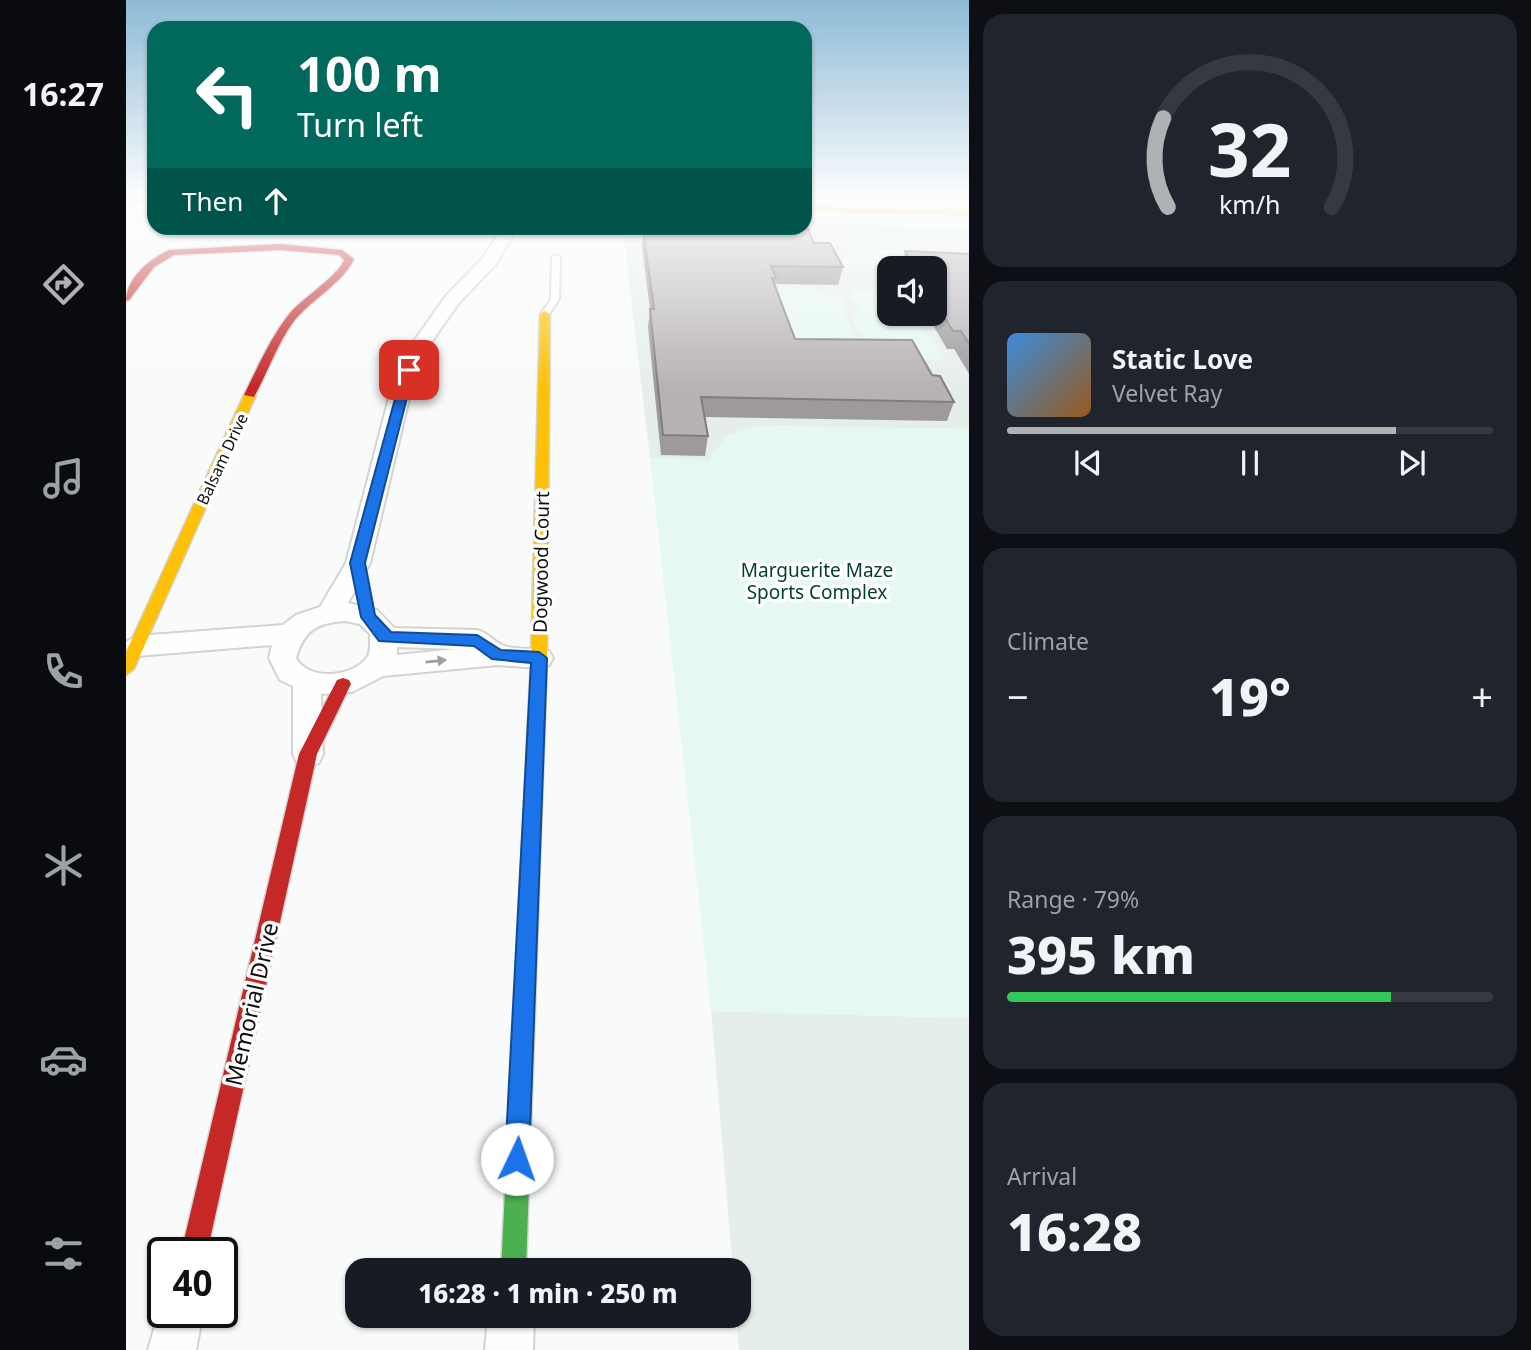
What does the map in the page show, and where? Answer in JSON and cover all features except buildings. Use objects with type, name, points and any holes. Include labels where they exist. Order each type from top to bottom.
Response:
[{"type":"street","name":"Balsam Drive","points":[[127,295],[156,260]]},
{"type":"street","name":"Balsam Drive","points":[[131,658],[280,330],[316,292],[346,270],[349,260]]},
{"type":"street","points":[[329,613],[358,563],[401,390],[416,351],[452,300],[491,260]]},
{"type":"street","name":"Dogwood Court","points":[[514,1258],[539,658],[545,314]]},
{"type":"street","points":[[358,563],[383,655],[374,667]]},
{"type":"street","points":[[498,655],[477,640],[376,627],[345,612],[329,613],[300,625],[286,645],[286,668],[294,677],[307,683],[325,686],[343,684],[374,667],[498,655],[539,658]]},
{"type":"street","points":[[131,658],[180,642],[216,656],[286,645]]},
{"type":"street","points":[[307,683],[309,754]]},
{"type":"street","name":"Memorial Drive","points":[[198,1237],[309,754],[343,684]]},
{"type":"street","points":[[172,1350],[177,1328]]},
{"type":"street","points":[[509,1350],[510,1328]]},
{"type":"lane","points":[[545,314],[555,299],[556,260]]},
{"type":"shaded area","points":[[627,260],[877,260],[877,326],[947,326],[947,260],[969,260],[969,429],[757,426],[727,436],[709,460],[650,458]]},
{"type":"shaded area","points":[[711,1011],[969,1018],[969,1350],[739,1350],[737,1328],[751,1328],[751,1258],[732,1258]]},
{"type":"green space","points":[[842,260],[877,260],[877,265],[843,264]]},
{"type":"green space","points":[[788,289],[809,289],[843,298],[848,310],[843,313],[853,333],[862,339],[861,345],[819,346],[785,332],[773,300]]},
{"type":"green space","points":[[851,290],[877,291],[877,326],[919,326],[923,333],[932,337],[944,359],[902,360],[884,354],[871,339],[861,335],[852,316],[861,311],[852,297]]},
{"type":"green space","name":"Marguerite Maze Sports Complex","points":[[757,426],[969,429],[969,1018],[711,1011],[650,458],[709,460],[727,436]]},
{"type":"traffic: fast","points":[[514,1258],[526,975]]},
{"type":"traffic: slow","points":[[526,975],[539,658],[545,314]]},
{"type":"traffic: slow","points":[[126,669],[250,395]]},
{"type":"traffic: jam","points":[[126,298],[140,277],[157,260]]},
{"type":"traffic: jam","points":[[250,395],[276,340],[292,317],[343,270],[349,260]]},
{"type":"traffic: jam","points":[[198,1237],[308,754],[343,684]]},
{"type":"route","points":[[409,370],[401,390],[358,563],[368,617],[383,631],[385,637],[477,640],[498,655],[539,658],[517,1159]]}]
